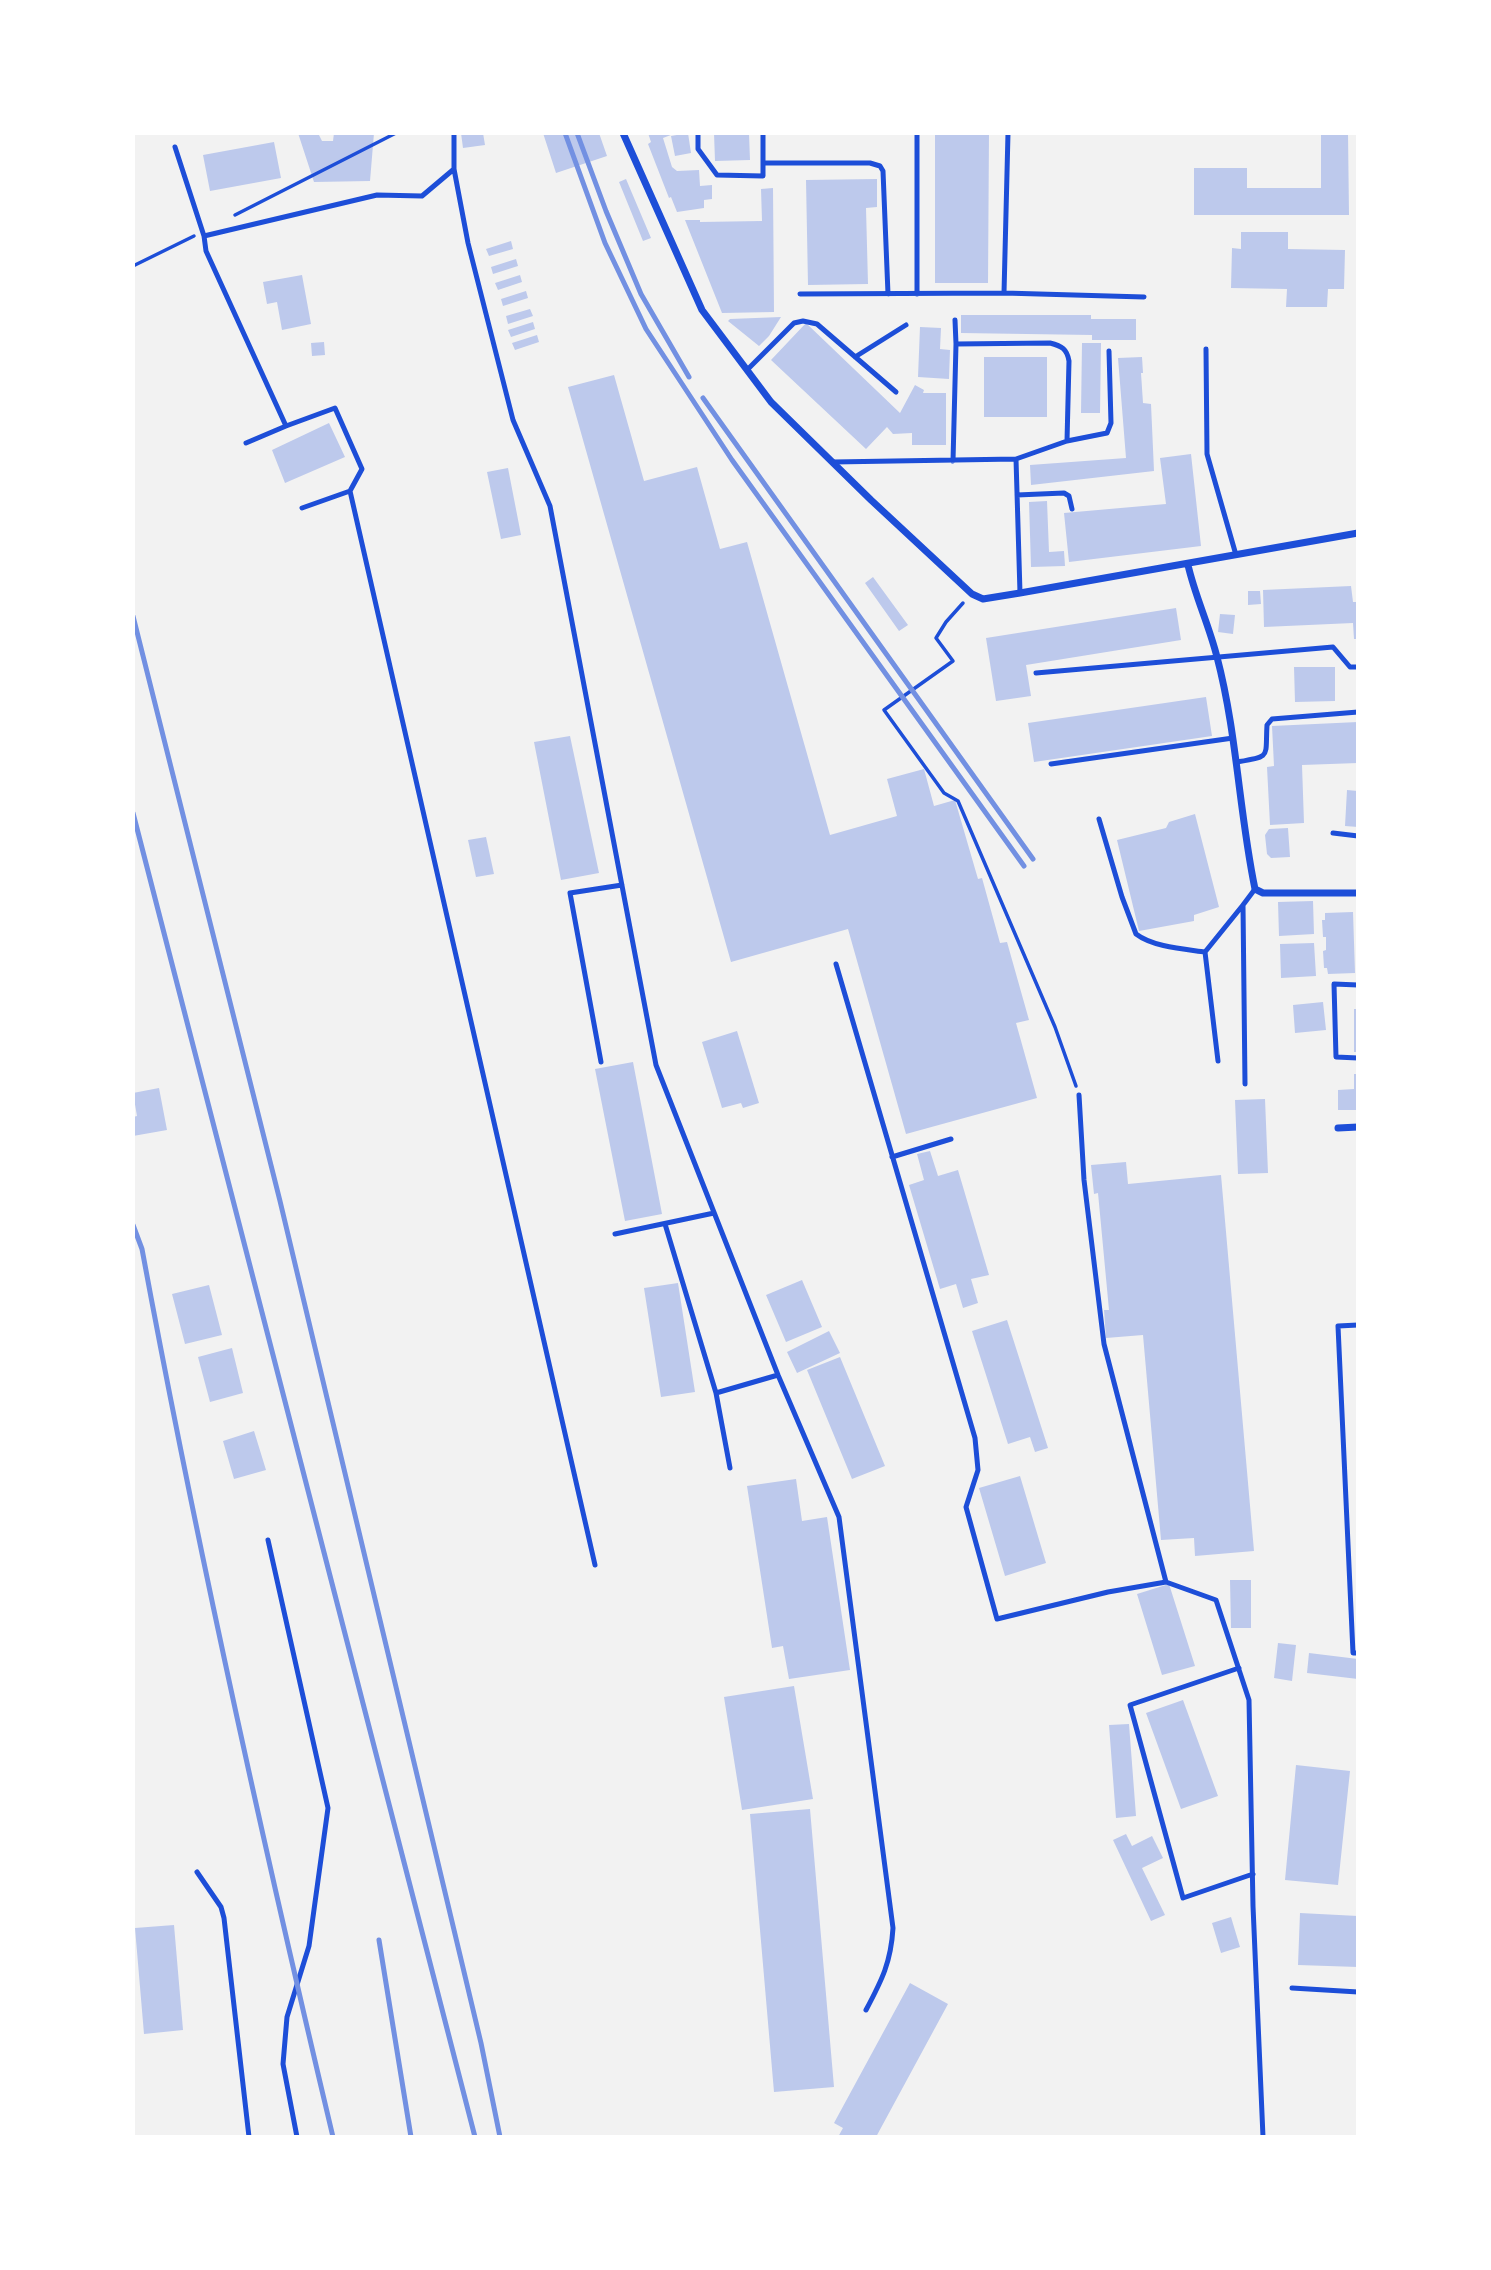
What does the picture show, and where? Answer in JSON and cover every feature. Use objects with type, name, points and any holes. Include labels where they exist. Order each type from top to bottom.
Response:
[{"type":"street","points":[[624,133],[702,310],[771,402],[971,594],[983,599],[1358,533]]},
{"type":"street","points":[[1188,565],[1217,656],[1237,762],[1255,889],[1263,893],[1358,893]]},
{"type":"street","points":[[1338,1128],[1358,1127]]},
{"type":"lane","points":[[454,133],[454,169],[468,243],[513,420],[550,506],[656,1065],[778,1375],[839,1517],[893,1928],[891,1955],[866,2010]]},
{"type":"lane","points":[[698,133],[698,149],[717,175],[763,176],[763,133]]},
{"type":"lane","points":[[1004,293],[1008,133]]},
{"type":"lane","points":[[917,134],[917,294]]},
{"type":"lane","points":[[175,147],[206,251],[286,426]]},
{"type":"lane","points":[[763,163],[870,163],[880,166],[883,171],[888,294]]},
{"type":"lane","points":[[202,235],[377,195],[422,196],[454,169]]},
{"type":"lane","points":[[800,294],[1004,293],[1144,297]]},
{"type":"lane","points":[[953,461],[955,320]]},
{"type":"lane","points":[[747,370],[794,323],[803,321],[817,324],[896,393]]},
{"type":"lane","points":[[855,357],[906,325]]},
{"type":"lane","points":[[956,344],[1050,343],[1064,348],[1069,362],[1067,442]]},
{"type":"lane","points":[[1206,349],[1207,454],[1236,555]]},
{"type":"lane","points":[[834,462],[1016,459],[1067,442],[1101,435],[1110,429],[1109,351]]},
{"type":"lane","points":[[246,443],[335,408],[362,469],[350,491],[595,1565]]},
{"type":"lane","points":[[1016,459],[1020,593]]},
{"type":"lane","points":[[302,508],[350,491]]},
{"type":"lane","points":[[1017,495],[1064,493],[1069,496],[1072,509]]},
{"type":"lane","points":[[1036,673],[1333,648],[1350,667],[1358,667]]},
{"type":"lane","points":[[1237,762],[1265,755],[1268,746],[1267,725],[1272,719],[1358,712]]},
{"type":"lane","points":[[1051,764],[1233,738]]},
{"type":"lane","points":[[1099,819],[1136,934],[1169,946],[1205,952]]},
{"type":"lane","points":[[1333,834],[1358,836]]},
{"type":"lane","points":[[601,1062],[570,893],[622,885]]},
{"type":"lane","points":[[1218,1061],[1205,952],[1255,889]]},
{"type":"lane","points":[[1243,905],[1245,1084]]},
{"type":"lane","points":[[836,964],[975,1437],[978,1470],[966,1507],[997,1619],[1108,1592],[1166,1582],[1216,1600],[1249,1700],[1264,2137]]},
{"type":"lane","points":[[1358,985],[1334,985],[1336,1058],[1358,1058]]},
{"type":"lane","points":[[1079,1095],[1084,1180],[1104,1344],[1166,1582]]},
{"type":"lane","points":[[892,1157],[951,1139]]},
{"type":"lane","points":[[615,1234],[714,1213]]},
{"type":"lane","points":[[665,1224],[716,1392],[730,1468]]},
{"type":"lane","points":[[1358,1325],[1338,1326],[1353,1653],[1358,1653]]},
{"type":"lane","points":[[716,1392],[778,1375]]},
{"type":"lane","points":[[268,1539],[328,1808],[309,1946],[287,2017],[283,2064],[297,2137]]},
{"type":"lane","points":[[1239,1668],[1130,1705],[1183,1898],[1253,1874]]},
{"type":"lane","points":[[197,1872],[221,1907],[224,1918],[250,2137]]},
{"type":"lane","points":[[1292,1988],[1358,1992]]},
{"type":"path","points":[[234,215],[396,133]]},
{"type":"path","points":[[133,266],[202,235]]},
{"type":"path","points":[[971,594],[946,622],[936,638],[953,661],[884,710],[944,793],[958,801],[1055,1027],[1079,1095]]},
{"type":"building","points":[[298,133],[318,133],[322,141],[333,141],[334,133],[374,133],[370,181],[314,182]]},
{"type":"building","points":[[461,133],[483,133],[485,145],[463,148]]},
{"type":"building","points":[[543,133],[599,133],[607,156],[556,173]]},
{"type":"building","points":[[648,133],[676,133],[663,138],[672,167],[677,171],[699,170],[700,186],[712,185],[712,199],[704,200],[704,208],[677,212],[648,144],[651,142]]},
{"type":"building","points":[[688,133],[691,153],[675,156],[671,136]]},
{"type":"building","points":[[714,133],[749,133],[750,160],[715,161]]},
{"type":"building","points":[[935,133],[989,133],[988,283],[935,283]]},
{"type":"building","points":[[1321,133],[1348,133],[1349,215],[1194,215],[1194,168],[1247,168],[1247,188],[1321,188]]},
{"type":"building","points":[[274,142],[281,178],[210,191],[203,155]]},
{"type":"building","points":[[626,179],[651,238],[643,241],[619,182]]},
{"type":"building","points":[[877,179],[877,207],[866,208],[868,284],[808,285],[806,180]]},
{"type":"building","points":[[773,188],[774,312],[722,313],[685,220],[762,221],[761,189]]},
{"type":"building","points":[[1241,232],[1288,232],[1288,249],[1345,250],[1344,289],[1328,289],[1327,307],[1286,307],[1287,289],[1231,288],[1232,248],[1241,249]]},
{"type":"building","points":[[511,241],[513,249],[489,256],[486,249]]},
{"type":"building","points":[[516,259],[518,266],[493,274],[491,267]]},
{"type":"building","points":[[302,275],[311,324],[282,330],[277,302],[267,304],[263,282]]},
{"type":"building","points":[[520,275],[522,282],[498,290],[495,283]]},
{"type":"building","points":[[526,291],[528,298],[503,306],[501,299]]},
{"type":"building","points":[[530,309],[533,316],[508,324],[506,316]]},
{"type":"building","points":[[961,315],[1091,315],[1091,319],[1136,319],[1136,340],[1092,340],[1092,335],[961,333]]},
{"type":"building","points":[[781,317],[759,346],[728,321],[730,319]]},
{"type":"building","points":[[533,322],[535,329],[511,337],[508,330]]},
{"type":"building","points":[[806,323],[900,413],[915,385],[924,390],[923,393],[946,393],[946,445],[912,445],[912,433],[893,434],[887,427],[866,449],[771,360]]},
{"type":"building","points":[[920,327],[941,328],[940,349],[950,350],[949,379],[918,377]]},
{"type":"building","points":[[537,335],[539,342],[515,350],[512,343]]},
{"type":"building","points":[[324,342],[325,355],[312,356],[311,343]]},
{"type":"building","points":[[1082,343],[1101,343],[1100,413],[1081,413]]},
{"type":"building","points":[[984,357],[1047,357],[1047,417],[984,417]]},
{"type":"building","points":[[1142,357],[1143,403],[1151,404],[1154,471],[1031,485],[1030,465],[1126,458],[1118,358]]},
{"type":"building","points":[[614,375],[644,481],[697,467],[720,549],[747,542],[830,835],[897,816],[887,779],[924,769],[934,806],[955,800],[978,879],[982,878],[1000,943],[1007,942],[1029,1020],[1016,1023],[1037,1098],[906,1134],[848,929],[731,962],[568,387]]},
{"type":"building","points":[[329,423],[345,457],[285,483],[272,450]]},
{"type":"building","points":[[1191,454],[1201,546],[1069,562],[1064,513],[1166,504],[1160,458]]},
{"type":"building","points":[[508,468],[521,535],[501,539],[487,472]]},
{"type":"building","points":[[1047,501],[1049,552],[1064,551],[1065,566],[1031,567],[1029,502]]},
{"type":"building","points":[[873,577],[908,625],[899,631],[865,583]]},
{"type":"building","points":[[1351,586],[1353,602],[1358,602],[1358,639],[1354,639],[1353,623],[1264,627],[1263,590]]},
{"type":"building","points":[[1248,591],[1260,591],[1261,604],[1248,605]]},
{"type":"building","points":[[1176,608],[1181,640],[1026,665],[1031,696],[996,701],[986,638]]},
{"type":"building","points":[[1220,614],[1235,615],[1233,634],[1218,632]]},
{"type":"building","points":[[1294,667],[1335,667],[1335,701],[1295,702]]},
{"type":"building","points":[[1206,697],[1212,736],[1034,762],[1028,723]]},
{"type":"building","points":[[1358,722],[1358,763],[1302,765],[1304,823],[1270,825],[1267,767],[1274,766],[1272,726]]},
{"type":"building","points":[[570,736],[599,873],[561,880],[534,742]]},
{"type":"building","points":[[1347,790],[1358,791],[1358,827],[1345,826]]},
{"type":"building","points":[[1195,814],[1219,907],[1194,915],[1194,921],[1139,931],[1117,840],[1166,828],[1169,822]]},
{"type":"building","points":[[1288,828],[1290,857],[1271,858],[1267,854],[1265,835],[1269,829]]},
{"type":"building","points":[[486,837],[494,874],[476,877],[468,840]]},
{"type":"building","points":[[1313,901],[1314,934],[1279,936],[1278,902]]},
{"type":"building","points":[[1353,912],[1355,973],[1328,974],[1327,968],[1324,968],[1326,937],[1323,937],[1322,920],[1325,920],[1325,913]]},
{"type":"building","points":[[1314,943],[1316,976],[1281,978],[1280,944]]},
{"type":"building","points":[[1323,1002],[1326,1030],[1295,1033],[1293,1005]]},
{"type":"building","points":[[1354,1009],[1358,1009],[1358,1052],[1354,1052]]},
{"type":"building","points":[[737,1031],[759,1103],[743,1108],[741,1103],[722,1108],[702,1042]]},
{"type":"building","points":[[633,1062],[662,1214],[625,1221],[595,1069]]},
{"type":"building","points":[[1354,1074],[1358,1074],[1358,1110],[1338,1110],[1338,1090],[1354,1089]]},
{"type":"building","points":[[159,1088],[167,1130],[133,1136],[133,1117],[137,1116],[133,1093]]},
{"type":"building","points":[[1265,1099],[1268,1173],[1238,1174],[1235,1100]]},
{"type":"building","points":[[930,1151],[938,1176],[958,1170],[989,1275],[971,1279],[978,1303],[963,1308],[956,1284],[940,1289],[909,1185],[924,1180],[917,1154]]},
{"type":"building","points":[[1126,1162],[1128,1184],[1221,1175],[1254,1551],[1195,1556],[1194,1538],[1161,1540],[1143,1335],[1106,1338],[1104,1310],[1109,1310],[1098,1193],[1094,1194],[1091,1165]]},
{"type":"building","points":[[802,1280],[822,1327],[786,1342],[766,1295]]},
{"type":"building","points":[[678,1283],[695,1392],[661,1397],[644,1288]]},
{"type":"building","points":[[209,1285],[222,1335],[185,1344],[172,1294]]},
{"type":"building","points":[[1007,1320],[1048,1448],[1035,1452],[1030,1437],[1008,1444],[972,1331]]},
{"type":"building","points":[[829,1331],[840,1353],[797,1373],[787,1352]]},
{"type":"building","points":[[232,1348],[243,1393],[210,1402],[198,1357]]},
{"type":"building","points":[[840,1357],[885,1466],[852,1479],[807,1370]]},
{"type":"building","points":[[254,1431],[266,1470],[234,1479],[223,1441]]},
{"type":"building","points":[[1020,1476],[1046,1563],[1005,1576],[979,1488]]},
{"type":"building","points":[[796,1479],[802,1521],[827,1517],[850,1670],[789,1679],[783,1646],[772,1648],[747,1486]]},
{"type":"building","points":[[1230,1580],[1251,1580],[1251,1628],[1231,1628]]},
{"type":"building","points":[[1169,1584],[1195,1666],[1162,1675],[1137,1594]]},
{"type":"building","points":[[1278,1643],[1296,1645],[1292,1681],[1274,1678]]},
{"type":"building","points":[[1309,1653],[1358,1659],[1358,1679],[1307,1673]]},
{"type":"building","points":[[794,1686],[813,1799],[742,1810],[724,1697]]},
{"type":"building","points":[[1183,1700],[1218,1796],[1181,1809],[1146,1713]]},
{"type":"building","points":[[1129,1724],[1136,1816],[1116,1818],[1109,1725]]},
{"type":"building","points":[[1296,1765],[1350,1771],[1338,1885],[1285,1880]]},
{"type":"building","points":[[810,1809],[834,2087],[774,2092],[750,1814]]},
{"type":"building","points":[[1126,1834],[1132,1846],[1152,1836],[1163,1858],[1142,1868],[1165,1915],[1151,1921],[1113,1840]]},
{"type":"building","points":[[1300,1913],[1358,1916],[1358,1967],[1298,1965]]},
{"type":"building","points":[[1231,1917],[1240,1947],[1221,1953],[1212,1923]]},
{"type":"building","points":[[174,1925],[183,2030],[144,2034],[135,1928]]},
{"type":"building","points":[[910,1983],[948,2004],[876,2137],[838,2137],[843,2128],[834,2123]]},
{"type":"railway","points":[[565,133],[605,243],[646,329],[732,460],[1024,866]]},
{"type":"railway","points":[[577,133],[641,294],[689,377]]},
{"type":"railway","points":[[703,398],[1033,859]]},
{"type":"railway","points":[[133,616],[280,1201],[481,2043],[500,2137]]},
{"type":"railway","points":[[133,813],[475,2137]]},
{"type":"railway","points":[[133,1225],[142,1249],[232,1694],[333,2137]]},
{"type":"railway","points":[[379,1940],[411,2137]]}]
